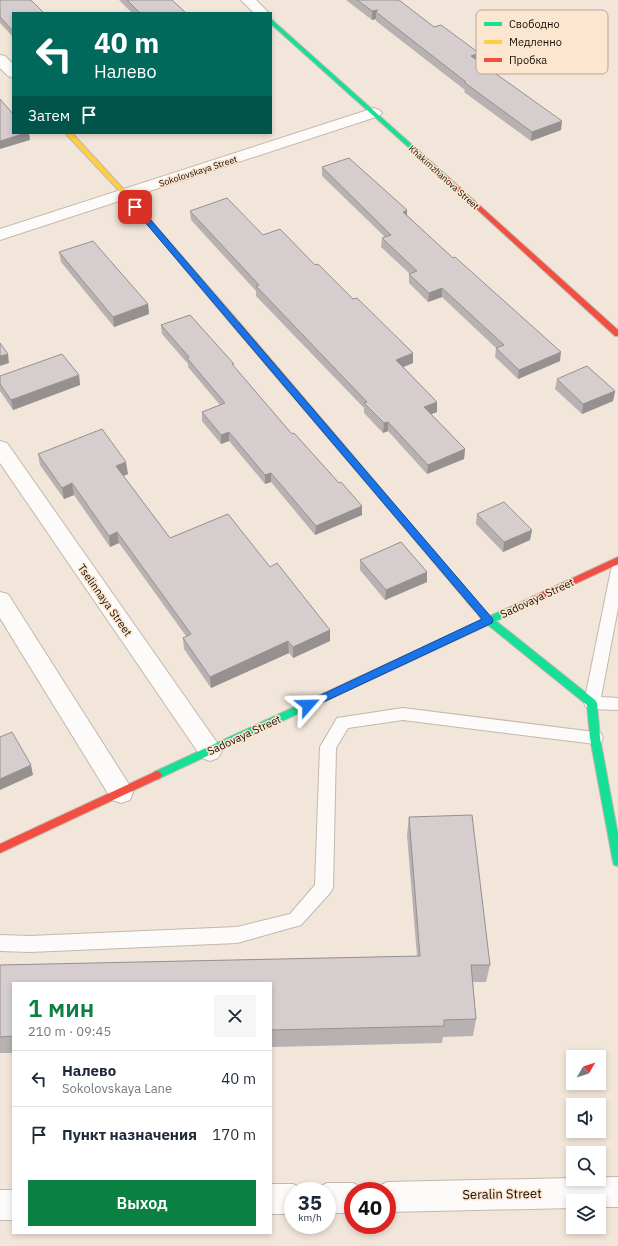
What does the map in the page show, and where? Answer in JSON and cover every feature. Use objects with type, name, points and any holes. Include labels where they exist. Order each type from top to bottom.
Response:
[{"type":"street","points":[[248,0],[261,12]]},
{"type":"street","name":"Khakimzhanova Street","points":[[272,22],[618,334]]},
{"type":"street","points":[[0,59],[12,72]]},
{"type":"street","name":"Sokolovskaya Street","points":[[0,235],[374,114]]},
{"type":"street","points":[[69,134],[125,194],[488,620],[592,703],[595,738],[613,809],[618,862]]},
{"type":"street","name":"Tselinnaya Street","points":[[0,448],[210,751]]},
{"type":"street","name":"Sadovaya Street","points":[[0,850],[618,560]]},
{"type":"street","points":[[0,600],[121,793]]},
{"type":"street","name":"Seralin Street","points":[[396,1197],[618,1192]]},
{"type":"street","points":[[272,1199],[284,1199]]},
{"type":"street","points":[[0,1205],[12,1205]]},
{"type":"lane","points":[[618,570],[592,703],[618,704]]},
{"type":"lane","points":[[0,943],[30,944],[237,935],[295,920],[324,888],[328,748],[343,722],[403,714],[595,738]]},
{"type":"building","points":[[0,0],[31,0],[43,12],[12,12],[12,30],[0,17]]},
{"type":"building","points":[[127,0],[172,0],[185,12],[139,12]]},
{"type":"building","points":[[357,0],[399,0],[434,27],[441,25],[476,51],[476,54],[471,56],[476,60],[476,74],[496,74],[562,121],[532,132],[465,83],[466,82],[376,12],[378,10],[372,11]]},
{"type":"building","points":[[0,99],[12,113],[12,134],[23,134],[0,141]]},
{"type":"building","points":[[349,158],[407,210],[403,212],[453,258],[455,257],[561,352],[519,370],[496,348],[504,345],[442,288],[429,293],[409,274],[417,271],[382,238],[391,235],[322,167]]},
{"type":"building","points":[[227,198],[263,235],[280,229],[315,265],[318,264],[353,299],[357,298],[413,353],[396,360],[437,402],[424,407],[465,449],[428,465],[388,422],[384,423],[364,403],[367,402],[256,286],[259,285],[190,211]]},
{"type":"building","points":[[93,241],[148,304],[113,317],[59,252]]},
{"type":"building","points":[[190,315],[234,364],[232,364],[292,434],[294,433],[362,506],[316,526],[271,473],[265,475],[229,432],[221,435],[202,412],[225,403],[187,358],[189,357],[161,325]]},
{"type":"building","points":[[0,343],[8,354],[0,356]]},
{"type":"building","points":[[62,354],[79,375],[11,400],[0,384],[0,376]]},
{"type":"building","points":[[587,366],[615,391],[583,404],[557,379]]},
{"type":"building","points":[[102,429],[126,462],[116,466],[170,538],[228,514],[270,567],[277,563],[330,630],[293,647],[288,641],[210,677],[183,638],[191,634],[117,532],[109,536],[72,483],[62,488],[38,454]]},
{"type":"building","points":[[504,502],[532,530],[504,542],[477,514]]},
{"type":"building","points":[[401,542],[427,572],[386,590],[360,560]]},
{"type":"building","points":[[12,732],[31,765],[0,779],[0,737]]},
{"type":"building","points":[[472,815],[490,965],[471,965],[476,1019],[444,1020],[444,1026],[272,1030],[272,982],[12,982],[12,1036],[0,1037],[0,965],[420,956],[409,817]]},
{"type":"traffic: fast","points":[[272,22],[446,178]]},
{"type":"traffic: fast","points":[[157,775],[535,599]]},
{"type":"traffic: fast","points":[[478,609],[488,620],[592,703],[595,738],[618,862]]},
{"type":"traffic: slow","points":[[69,134],[125,194],[236,324]]},
{"type":"traffic: slow","points":[[340,446],[478,609]]},
{"type":"traffic: jam","points":[[446,178],[618,334]]},
{"type":"traffic: jam","points":[[236,324],[340,446]]},
{"type":"traffic: jam","points":[[535,599],[618,560]]},
{"type":"traffic: jam","points":[[0,849],[157,775]]},
{"type":"route","points":[[135,207],[488,620],[308,705]]}]
